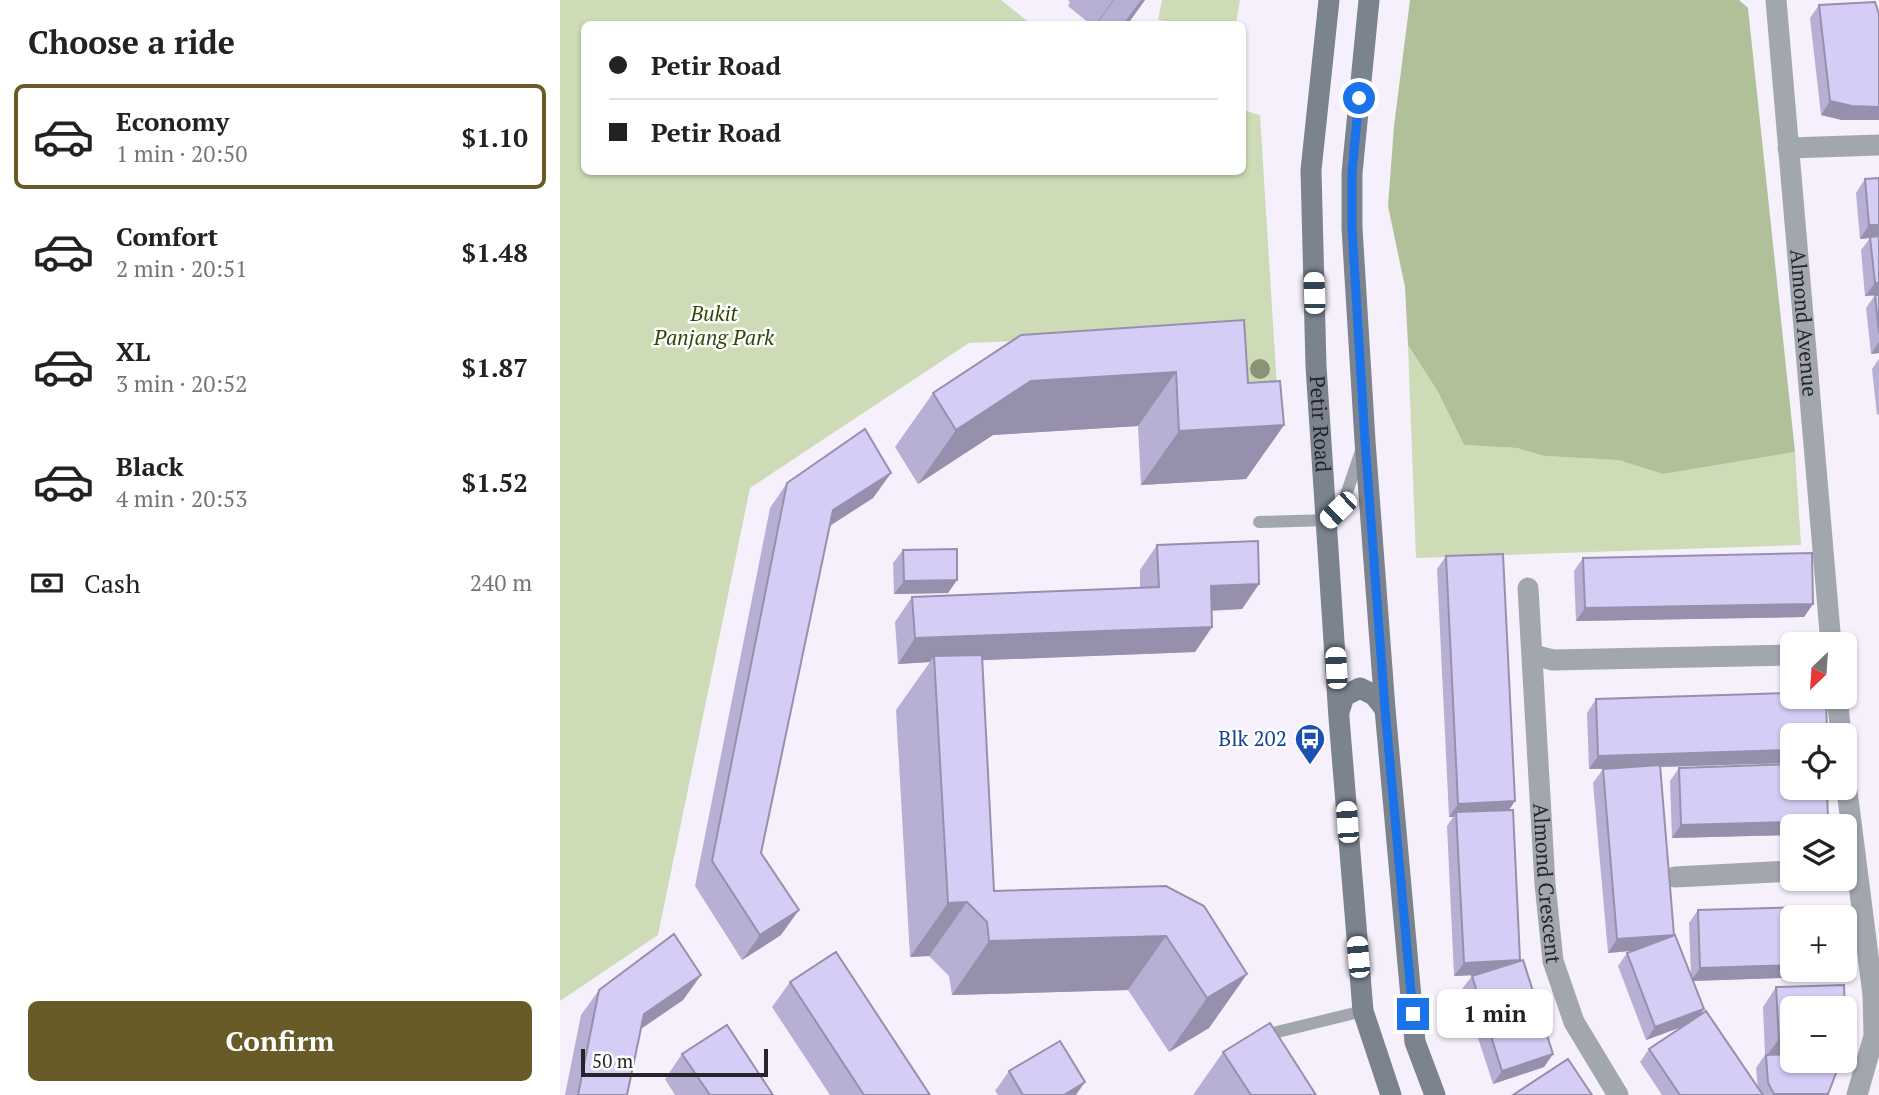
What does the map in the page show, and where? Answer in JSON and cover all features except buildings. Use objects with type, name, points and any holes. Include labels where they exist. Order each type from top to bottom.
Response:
[{"type":"main road","name":"Petir Road","points":[[1329,0],[1311,170],[1316,366],[1339,718],[1363,1011],[1391,1095]]},
{"type":"main road","name":"Petir Road","points":[[1369,0],[1352,173],[1352,228],[1385,709],[1415,1042],[1435,1095]]},
{"type":"main road","points":[[1339,718],[1344,696],[1360,688],[1374,695],[1385,709]]},
{"type":"street","name":"Almond Avenue","points":[[1776,0],[1830,632]]},
{"type":"street","points":[[1788,149],[1879,145]]},
{"type":"street","name":"Almond Crescent","points":[[1528,588],[1545,884],[1553,961],[1574,1022],[1618,1095]]},
{"type":"street","points":[[1533,655],[1553,660],[1780,655]]},
{"type":"street","points":[[1675,877],[1780,872]]},
{"type":"street","points":[[1855,891],[1873,996],[1874,1036],[1857,1095]]},
{"type":"lane","points":[[1259,522],[1328,520],[1343,504],[1365,441]]},
{"type":"lane","points":[[1261,1036],[1363,1011]]},
{"type":"green space","name":"Bukit Panjang Park","points":[[560,0],[1001,0],[1027,21],[581,21],[581,175],[1246,175],[1246,111],[1260,115],[1277,388],[1215,423],[1210,333],[969,343],[750,488],[658,935],[560,1001]]},
{"type":"green space","points":[[1162,0],[1240,0],[1236,21],[1158,20]]},
{"type":"green space","points":[[1410,0],[1739,0],[1748,8],[1795,452],[1663,474],[1618,460],[1544,456],[1517,448],[1464,445],[1438,392],[1408,345],[1405,287],[1388,206],[1394,126]]},
{"type":"green space","points":[[1408,345],[1438,392],[1464,445],[1517,448],[1544,456],[1618,460],[1663,474],[1795,452],[1801,545],[1416,558]]},
{"type":"place","name":"Blk 202","points":[[1310,766]]},
{"type":"route","points":[[1359,98],[1352,173],[1352,228],[1385,709],[1413,1014]]}]
